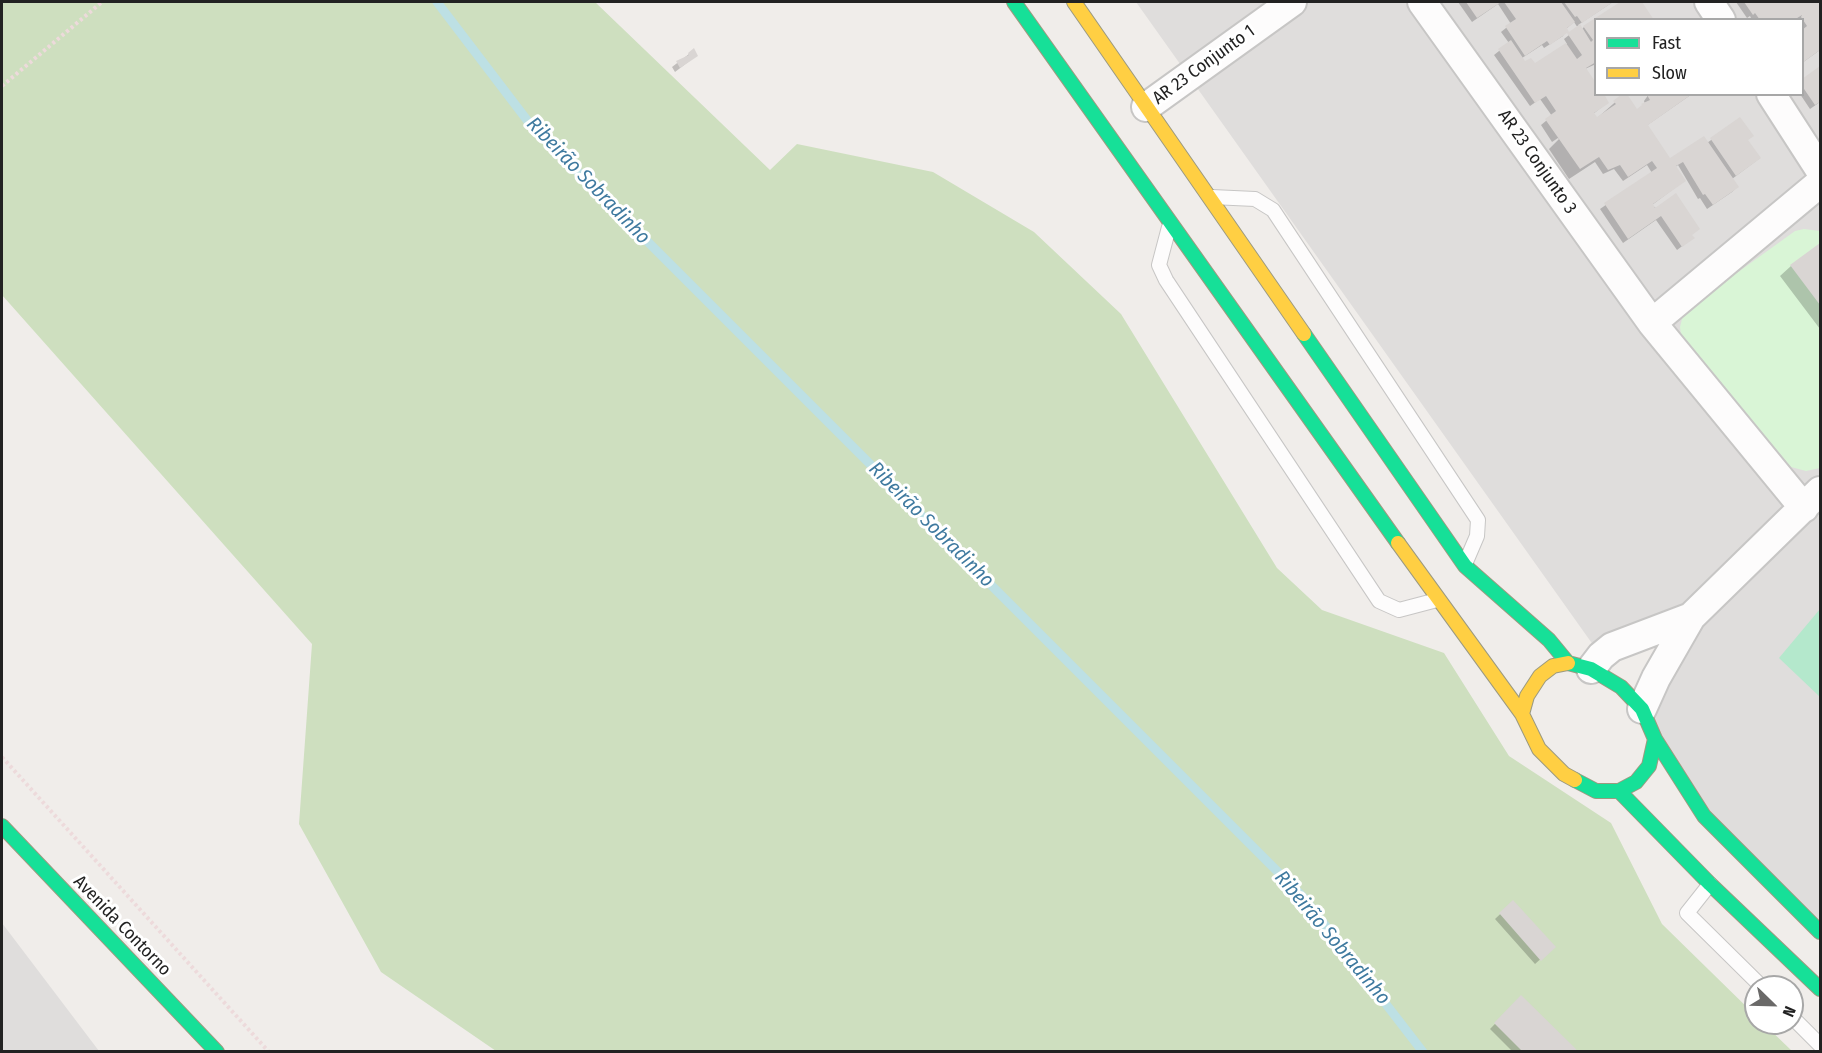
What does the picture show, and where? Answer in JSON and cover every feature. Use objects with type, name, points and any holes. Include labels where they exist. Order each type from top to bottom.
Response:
[{"type":"street","points":[[1014,2],[1522,714],[1539,749],[1564,774],[1596,791],[1619,791],[1636,782],[1649,766],[1656,738]]},
{"type":"street","points":[[1074,2],[1465,566],[1579,666],[1621,687],[1642,709],[1656,738],[1704,816],[1821,932]]},
{"type":"street","name":"AR 23 Conjunto 1","points":[[1146,107],[1292,2]]},
{"type":"street","name":"AR 23 Conjunto 3","points":[[1422,2],[1652,323],[1812,500]]},
{"type":"street","points":[[1709,2],[1720,18]]},
{"type":"street","points":[[1771,96],[1821,170]]},
{"type":"street","points":[[1652,323],[1821,183]]},
{"type":"street","points":[[1642,709],[1656,678],[1691,617],[1812,500]]},
{"type":"street","points":[[1522,714],[1527,696],[1540,676],[1552,666],[1579,666],[1601,656],[1612,647],[1691,617]]},
{"type":"street","points":[[1619,791],[1710,884],[1821,989]]},
{"type":"street","name":"Avenida Contorno","points":[[2,826],[217,1052]]},
{"type":"lane","points":[[1209,197],[1255,199],[1273,210],[1478,520],[1477,536],[1465,566]]},
{"type":"lane","points":[[1171,222],[1159,265],[1166,280],[1379,601],[1399,610],[1438,599]]},
{"type":"lane","points":[[1710,884],[1687,913],[1750,975]]},
{"type":"lane","points":[[1804,1029],[1821,1045]]},
{"type":"path","points":[[2,86],[102,2]]},
{"type":"path","points":[[2,757],[269,1052]]},
{"type":"shaded area","points":[[1136,2],[1820,2],[1820,932],[1704,816],[1642,709],[1690,617],[1601,656]]},
{"type":"shaded area","points":[[2,923],[99,1051],[2,1051]]},
{"type":"green space","points":[[2,2],[595,2],[770,170],[797,144],[933,172],[1034,232],[1121,314],[1277,568],[1322,610],[1444,653],[1509,756],[1611,823],[1662,924],[1744,1004],[1744,1035],[1775,1035],[1792,1051],[496,1051],[381,972],[299,824],[312,644],[2,295]]},
{"type":"green space","points":[[1804,229],[1820,231],[1820,468],[1806,471],[1791,467],[1682,342],[1680,327],[1684,311],[1795,231]]},
{"type":"green space","points":[[1820,609],[1820,697],[1779,658]]},
{"type":"building","points":[[1466,2],[1501,2],[1477,18]]},
{"type":"building","points":[[1504,2],[1561,2],[1575,22],[1567,28],[1569,32],[1580,24],[1591,42],[1593,40],[1583,26],[1594,19],[1594,63],[1586,68],[1594,80],[1594,96],[1605,96],[1609,103],[1594,113],[1597,117],[1616,104],[1613,101],[1619,96],[1628,96],[1637,109],[1641,104],[1650,100],[1648,96],[1689,96],[1648,125],[1670,158],[1704,136],[1739,187],[1713,205],[1705,194],[1703,195],[1683,162],[1676,166],[1686,181],[1653,204],[1655,208],[1676,193],[1700,229],[1692,235],[1695,238],[1682,247],[1661,216],[1628,239],[1604,203],[1657,168],[1652,161],[1628,177],[1620,165],[1608,170],[1599,157],[1580,169],[1545,119],[1556,111],[1546,96],[1535,103],[1498,49],[1511,40],[1525,61],[1531,58],[1535,63],[1566,43],[1577,59],[1582,55],[1567,33],[1550,45],[1547,41],[1525,56],[1505,26],[1516,19]]},
{"type":"building","points":[[1564,2],[1613,2],[1582,23]]},
{"type":"building","points":[[1620,2],[1642,2],[1653,18],[1595,18]]},
{"type":"building","points":[[1744,2],[1820,2],[1820,50],[1804,62],[1804,28],[1807,26],[1802,15],[1797,18],[1759,18],[1755,13],[1753,15]]},
{"type":"building","points":[[694,48],[698,56],[680,68],[676,61],[689,55],[688,53]]},
{"type":"building","points":[[1820,66],[1820,102],[1815,105],[1804,89],[1804,78]]},
{"type":"building","points":[[1740,117],[1754,136],[1748,140],[1761,158],[1736,176],[1710,138]]},
{"type":"building","points":[[1820,243],[1820,305],[1790,265]]},
{"type":"building","points":[[1513,900],[1556,947],[1541,961],[1499,913]]},
{"type":"building","points":[[1521,995],[1578,1052],[1523,1052],[1494,1023]]},
{"type":"waterway","name":"Ribeirão Sobradinho","points":[[437,2],[530,124],[1304,898],[1423,1052]]},
{"type":"traffic: fast","points":[[1014,2],[1398,543]]},
{"type":"traffic: fast","points":[[1304,334],[1465,566],[1549,640],[1568,663],[1591,669],[1621,687],[1642,709],[1655,739],[1649,766],[1636,782],[1619,791],[1596,791],[1575,780]]},
{"type":"traffic: fast","points":[[1655,739],[1704,816],[1820,932]]},
{"type":"traffic: fast","points":[[1619,791],[1710,884],[1820,989]]},
{"type":"traffic: fast","points":[[2,826],[217,1052]]},
{"type":"traffic: slow","points":[[1074,2],[1304,334]]},
{"type":"traffic: slow","points":[[1398,543],[1522,714]]},
{"type":"traffic: slow","points":[[1568,663],[1553,666],[1540,676],[1527,696],[1522,714],[1539,749],[1564,774],[1575,780]]}]
